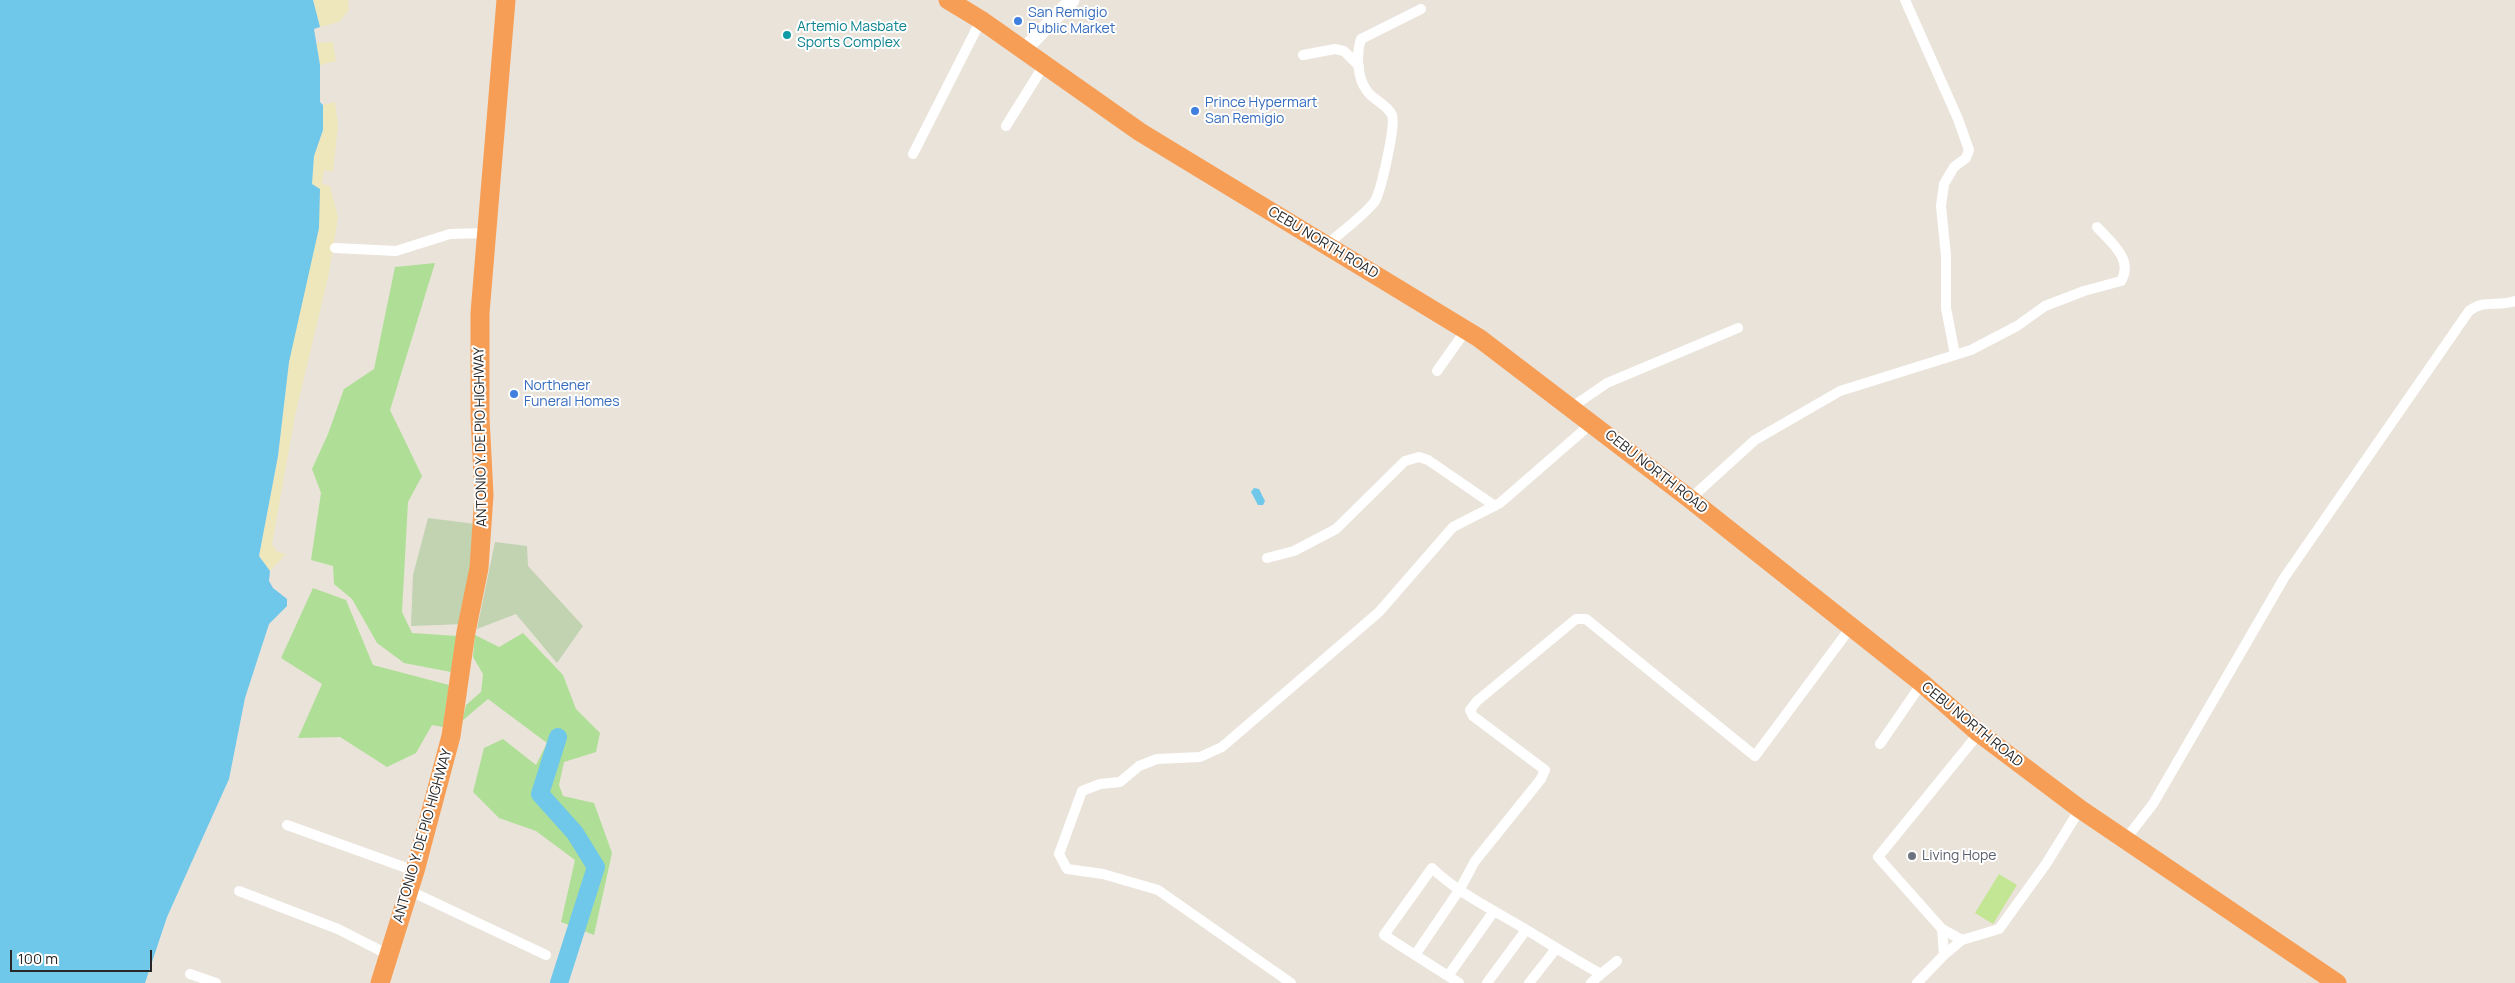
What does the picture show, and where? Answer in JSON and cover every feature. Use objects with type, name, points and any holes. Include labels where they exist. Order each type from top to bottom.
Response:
[{"type":"highway","name":"ANTONIO Y. DE PIO HIGHWAY","points":[[380,983],[415,871],[454,722],[483,531],[480,313],[506,0]]},
{"type":"highway","name":"CEBU NORTH ROAD","points":[[948,0],[981,20],[1140,132],[1466,330],[1572,407],[1690,498],[1922,683],[1979,732],[2080,810],[2336,983]]},
{"type":"street","points":[[1024,50],[1072,0]]},
{"type":"street","points":[[1905,0],[1958,119],[1968,150],[1966,158],[1954,167],[1944,184],[1941,206],[1946,256],[1946,308],[1955,355]]},
{"type":"street","points":[[1326,245],[1375,201],[1387,161],[1392,115],[1383,104],[1366,91],[1357,52],[1361,39],[1421,9]]},
{"type":"street","points":[[913,154],[981,20]]},
{"type":"street","points":[[1303,55],[1335,50],[1344,51],[1359,66]]},
{"type":"street","points":[[1006,126],[1044,64]]},
{"type":"street","points":[[1690,498],[1755,440],[1840,391],[1987,343],[2045,306],[2084,291],[2121,281],[2125,274],[2125,263],[2119,251],[2097,226]]},
{"type":"street","points":[[335,248],[396,251],[450,234],[487,233]]},
{"type":"street","points":[[2125,840],[2153,804],[2284,578],[2469,311],[2478,304],[2505,305],[2515,302]]},
{"type":"street","points":[[1572,407],[1606,383],[1738,328]]},
{"type":"street","points":[[1437,371],[1466,330]]},
{"type":"street","points":[[1291,983],[1158,890],[1103,874],[1067,869],[1059,854],[1082,791],[1100,784],[1120,782],[1140,766],[1157,759],[1200,757],[1222,747],[1379,612],[1453,527],[1495,506],[1592,422]]},
{"type":"street","points":[[1267,558],[1294,551],[1336,529],[1405,461],[1419,457],[1428,460],[1495,506]]},
{"type":"street","points":[[1415,955],[1460,889],[1475,861],[1541,779],[1545,770],[1473,716],[1470,710],[1477,701],[1576,619],[1586,619],[1596,625],[1755,756],[1851,627]]},
{"type":"street","points":[[1880,744],[1922,683]]},
{"type":"street","points":[[1962,940],[1942,929],[1878,857],[1979,732]]},
{"type":"street","points":[[1917,983],[1944,955],[1962,940],[1999,929],[2046,864],[2080,810]]},
{"type":"street","points":[[287,825],[415,871]]},
{"type":"street","points":[[1459,983],[1384,935],[1432,868],[1460,889],[1555,950],[1601,974]]},
{"type":"street","points":[[408,890],[546,955]]},
{"type":"street","points":[[238,891],[338,929],[389,955]]},
{"type":"street","points":[[1448,976],[1494,911]]},
{"type":"street","points":[[1942,929],[1944,955]]},
{"type":"street","points":[[1487,983],[1526,930]]},
{"type":"street","points":[[1529,983],[1555,950]]},
{"type":"street","points":[[1591,983],[1617,961]]},
{"type":"street","points":[[190,974],[216,983]]},
{"type":"green space","points":[[435,263],[390,410],[422,476],[408,502],[402,612],[412,633],[458,636],[451,672],[404,663],[377,643],[352,599],[334,584],[333,566],[311,560],[321,493],[312,469],[328,434],[344,389],[374,369],[395,267]]},
{"type":"green space","points":[[428,518],[475,524],[464,624],[411,626],[413,575]]},
{"type":"green space","points":[[495,542],[527,546],[528,566],[583,626],[557,663],[516,614],[477,629]]},
{"type":"green space","points":[[313,588],[346,600],[373,665],[449,685],[443,727],[432,725],[416,753],[387,767],[340,737],[298,738],[322,684],[281,658]]},
{"type":"green space","points":[[523,633],[563,675],[576,709],[600,733],[596,752],[564,762],[559,785],[563,796],[594,803],[612,853],[594,935],[561,922],[575,860],[536,831],[499,818],[473,792],[484,748],[503,739],[536,765],[547,743],[488,699],[462,721],[466,705],[481,692],[483,674],[473,657],[475,635],[499,647]]},
{"type":"green space","points":[[1999,874],[2017,885],[1993,924],[1975,913]]},
{"type":"sand","points":[[313,0],[348,0],[349,10],[339,22],[320,27]]},
{"type":"sand","points":[[333,42],[336,61],[320,65],[316,43]]},
{"type":"sand","points":[[335,102],[338,126],[333,172],[324,170],[322,184],[330,186],[338,217],[329,273],[295,416],[272,544],[277,552],[286,554],[270,571],[259,556],[278,456],[289,362],[319,205],[320,189],[312,184],[314,156],[323,130],[323,105]]},
{"type":"water","points":[[0,0],[313,0],[320,27],[314,29],[320,65],[320,102],[323,105],[323,130],[314,156],[312,184],[320,189],[319,228],[289,362],[278,456],[259,556],[270,571],[269,581],[273,588],[287,599],[287,606],[269,624],[245,698],[229,779],[167,917],[145,983],[0,983]]},
{"type":"water","points":[[1254,488],[1259,489],[1265,501],[1263,505],[1258,505],[1251,492]]},
{"type":"waterway","points":[[558,737],[540,794],[575,833],[596,867],[559,983]]},
{"type":"place","name":"San Remigio Public Market","points":[[1018,21]]},
{"type":"place","name":"Artemio Masbate Sports Complex","points":[[787,35]]},
{"type":"place","name":"Prince Hypermart San Remigio","points":[[1195,111]]},
{"type":"place","name":"Northener Funeral Homes","points":[[514,394]]},
{"type":"place","name":"Living Hope","points":[[1912,856]]}]
